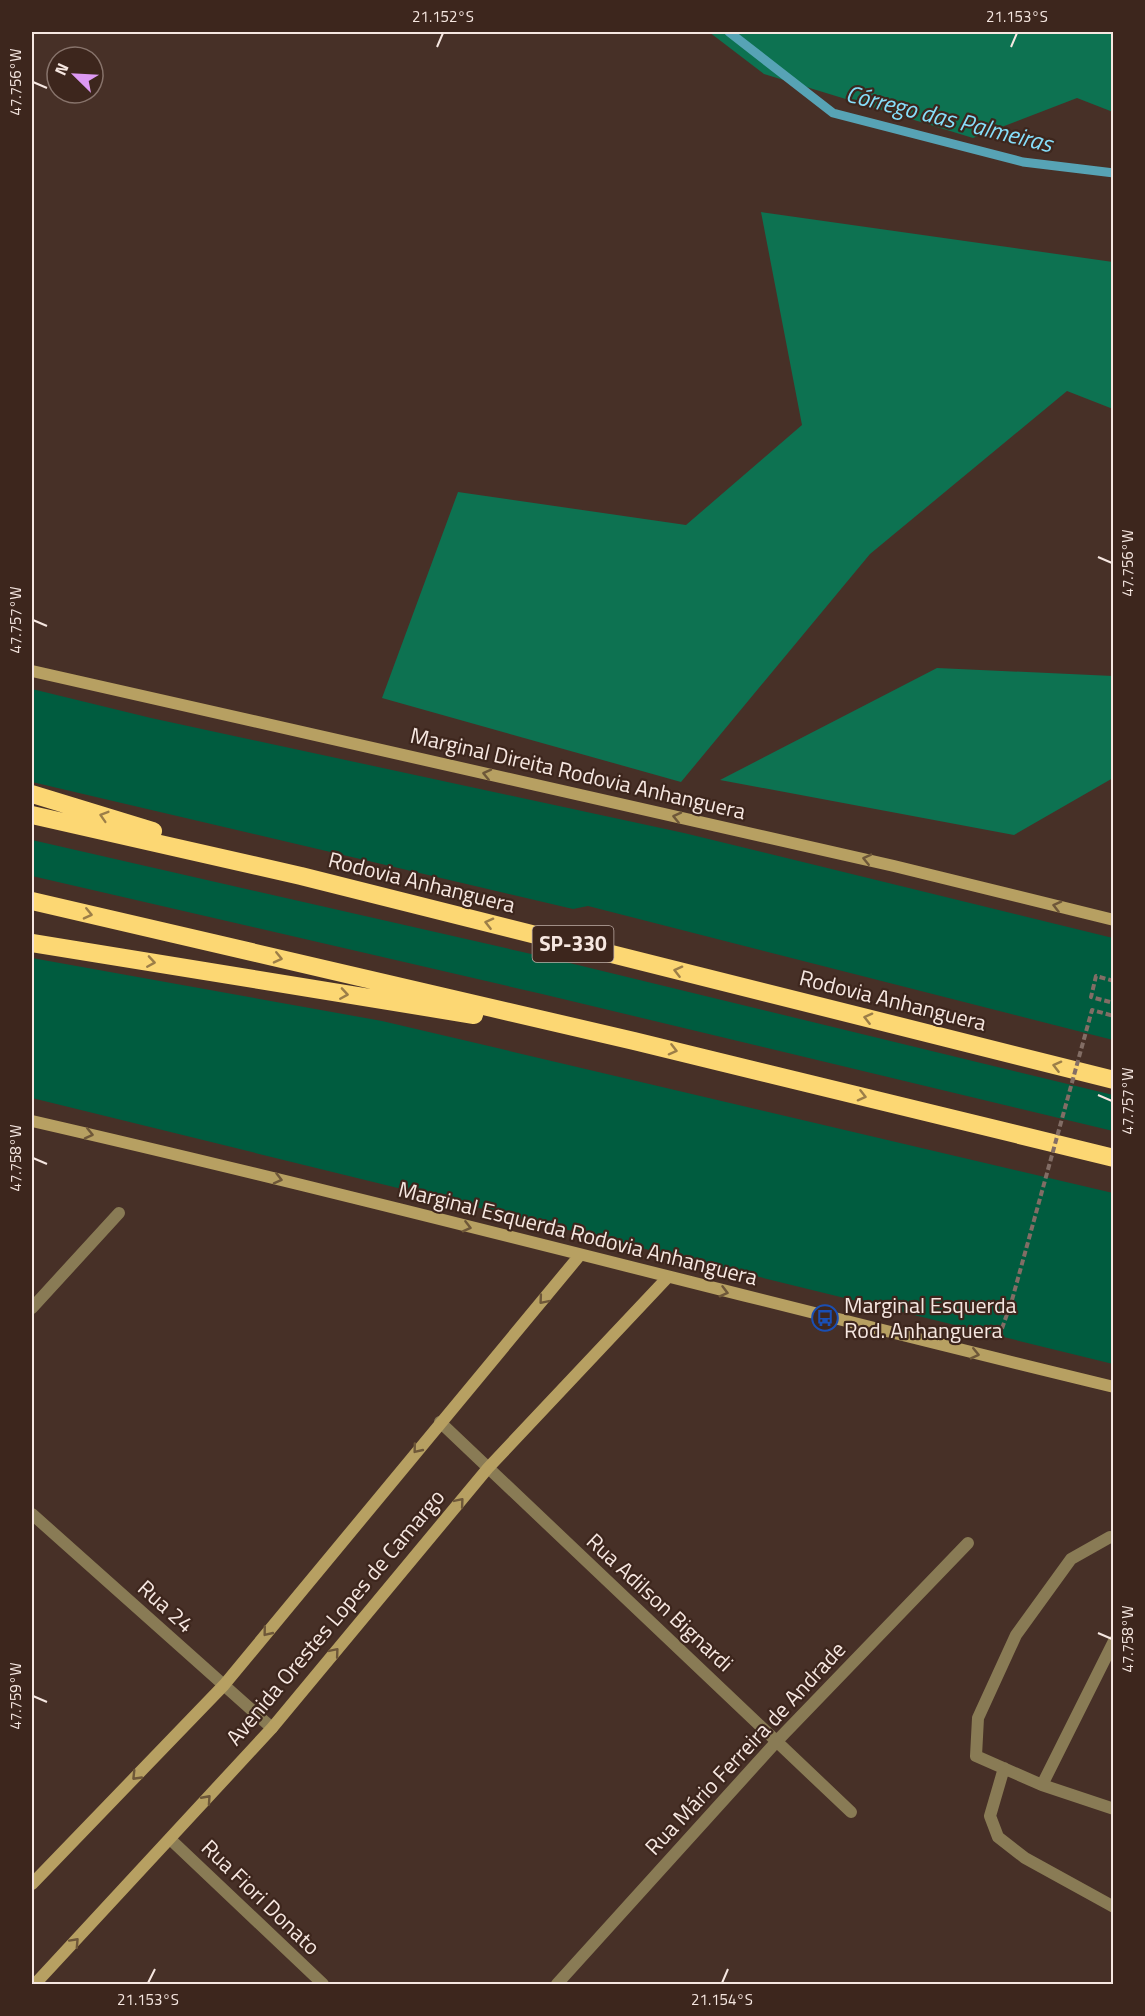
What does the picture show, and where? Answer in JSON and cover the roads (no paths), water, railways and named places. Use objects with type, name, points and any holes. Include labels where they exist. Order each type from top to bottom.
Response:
[{"type":"highway","points":[[32,794],[301,876]]},
{"type":"highway","name":"Rodovia Anhanguera","points":[[32,815],[301,876],[1113,1080]]},
{"type":"highway","points":[[32,901],[634,1041],[1113,1158]]},
{"type":"highway","points":[[32,943],[634,1041]]},
{"type":"street","name":"Marginal Direita Rodovia Anhanguera","points":[[32,671],[894,866],[1113,920]]},
{"type":"street","name":"Marginal Esquerda Rodovia Anhanguera","points":[[32,1121],[194,1158],[1113,1387]]},
{"type":"street","points":[[32,1308],[119,1213]]},
{"type":"street","name":"Avenida Orestes Lopes de Camargo","points":[[32,1884],[224,1685],[580,1255]]},
{"type":"street","name":"Avenida Orestes Lopes de Camargo","points":[[35,1984],[272,1728],[488,1468],[668,1277]]},
{"type":"street","name":"Rua Adilson Bignardi","points":[[440,1422],[851,1812]]},
{"type":"street","name":"Rua 24","points":[[32,1514],[272,1728]]},
{"type":"street","points":[[1113,1538],[1110,1537],[1071,1559],[1016,1635],[978,1718],[976,1756],[1042,1785],[1113,1809]]},
{"type":"street","name":"Rua Mário Ferreira de Andrade","points":[[557,1984],[777,1741],[968,1543]]},
{"type":"street","points":[[1042,1785],[1113,1641]]},
{"type":"street","points":[[1004,1768],[990,1816],[998,1837],[1025,1858],[1113,1907]]},
{"type":"street","name":"Rua Fiori Donato","points":[[170,1839],[323,1984]]},
{"type":"waterway","name":"Córrego das Palmeiras","points":[[729,32],[833,113],[1023,162],[1114,173]]},
{"type":"place","name":"Marginal Esquerda Rod. Anhanguera","points":[[825,1318]]}]
